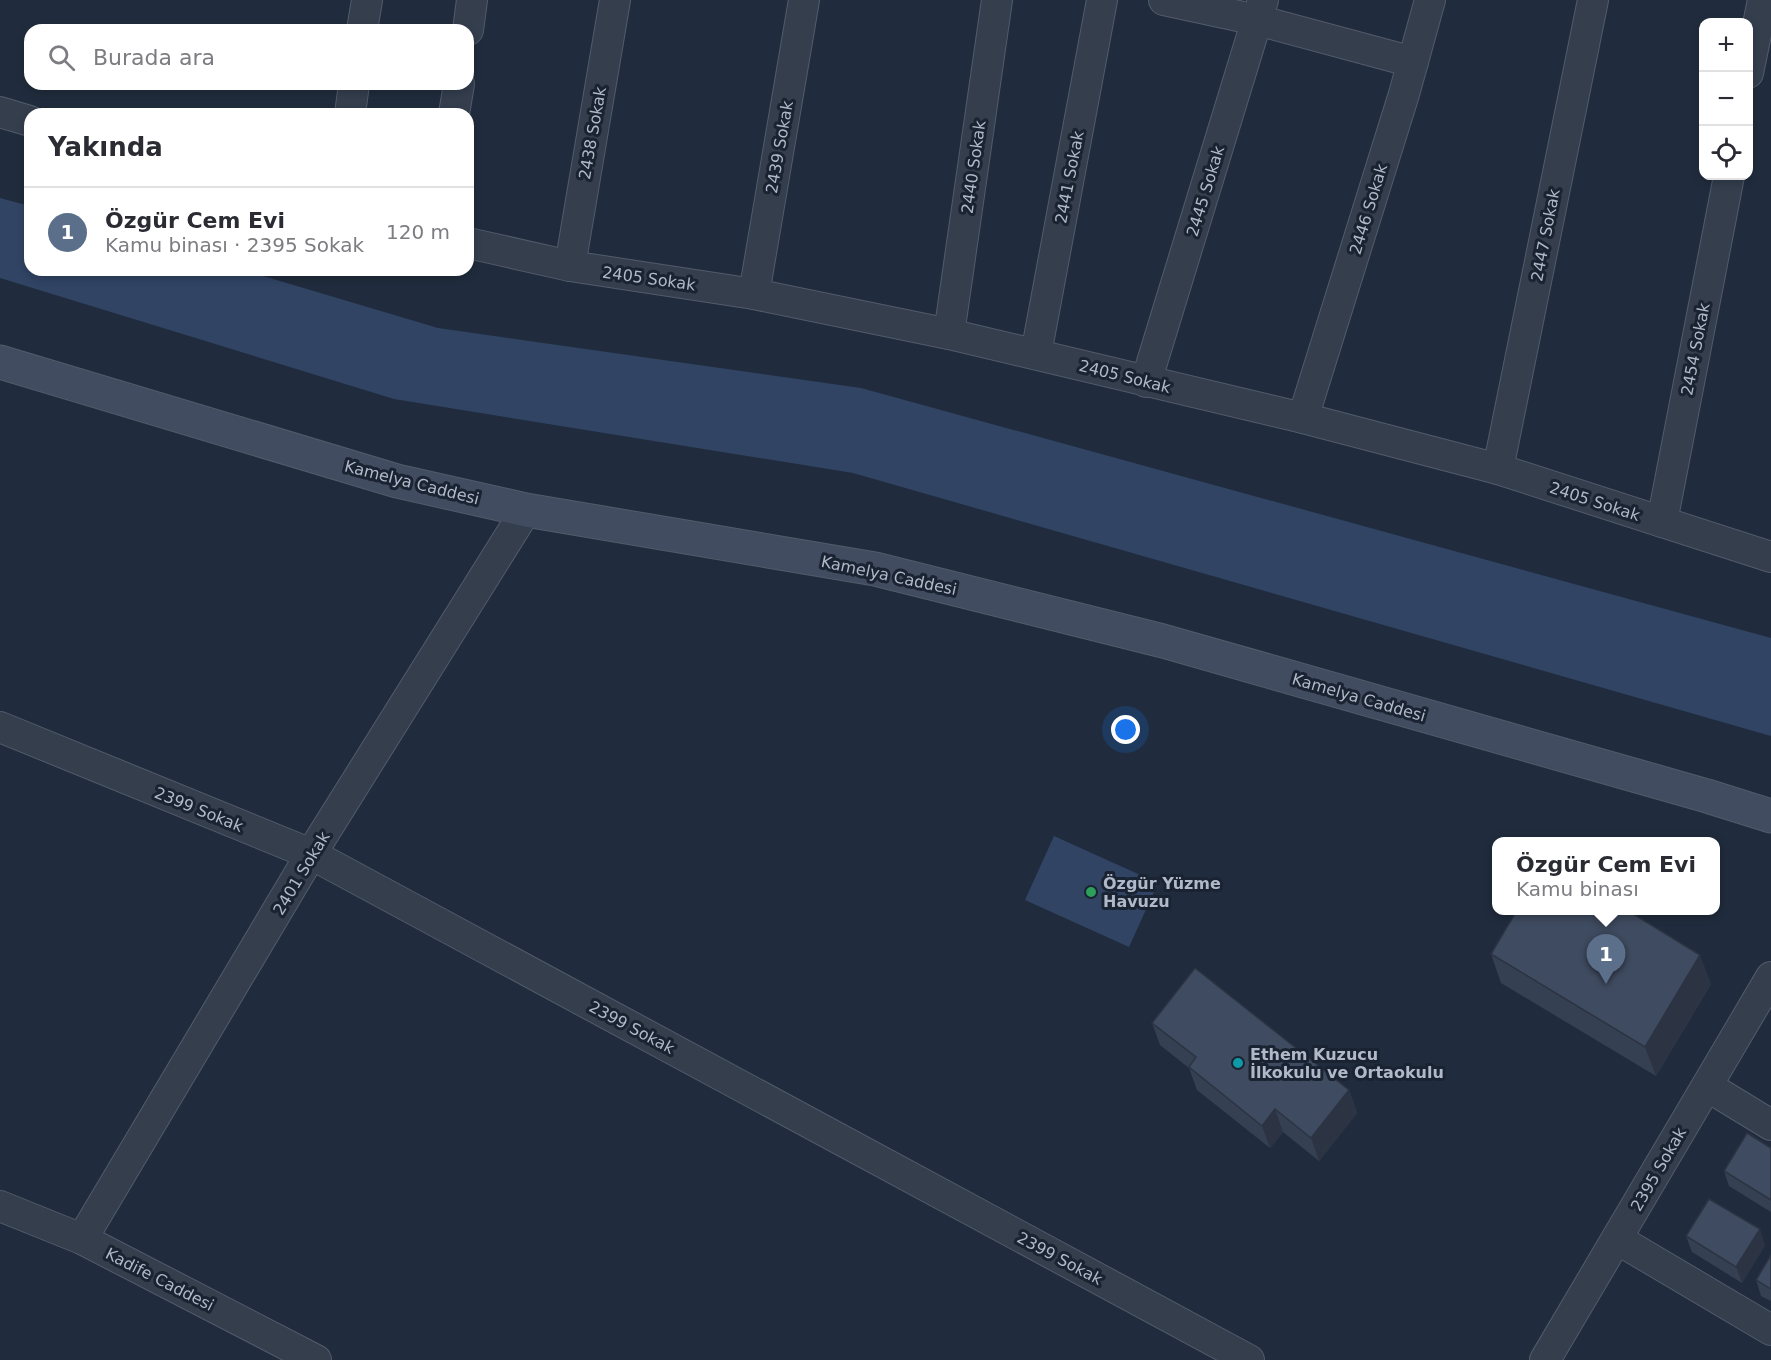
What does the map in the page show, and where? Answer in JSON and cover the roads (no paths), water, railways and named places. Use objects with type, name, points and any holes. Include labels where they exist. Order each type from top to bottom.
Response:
[{"type":"street","points":[[363,24],[367,0]]},
{"type":"street","points":[[469,24],[472,0]]},
{"type":"street","name":"2438 Sokak","points":[[570,267],[615,0]]},
{"type":"street","name":"2439 Sokak","points":[[754,294],[804,0]]},
{"type":"street","name":"2440 Sokak","points":[[949,334],[997,0]]},
{"type":"street","name":"2441 Sokak","points":[[1036,354],[1102,0]]},
{"type":"street","points":[[1164,0],[1260,10],[1413,62]]},
{"type":"street","name":"2446 Sokak","points":[[1303,418],[1430,0]]},
{"type":"street","name":"2447 Sokak","points":[[1498,469],[1593,0]]},
{"type":"street","points":[[1749,72],[1763,0]]},
{"type":"street","name":"2445 Sokak","points":[[1146,382],[1260,10]]},
{"type":"street","points":[[351,108],[353,90]]},
{"type":"street","points":[[455,108],[458,90]]},
{"type":"street","points":[[0,112],[24,120]]},
{"type":"street","name":"2454 Sokak","points":[[1662,522],[1728,180]]},
{"type":"street","name":"2405 Sokak","points":[[474,244],[570,267],[754,294],[949,334],[1303,418],[1498,469],[1771,557]]},
{"type":"street","name":"Kamelya Caddesi","points":[[0,362],[397,481],[526,510],[875,569],[1163,640],[1771,816]]},
{"type":"street","name":"2401 Sokak","points":[[82,1239],[311,854],[526,510]]},
{"type":"street","name":"2399 Sokak","points":[[0,728],[311,854],[1249,1360]]},
{"type":"street","name":"2395 Sokak","points":[[1545,1360],[1771,977]]},
{"type":"street","points":[[1707,1086],[1771,1125]]},
{"type":"street","name":"Kadife Caddesi","points":[[0,1206],[82,1239],[315,1360]]},
{"type":"street","points":[[1617,1239],[1771,1330]]},
{"type":"water","points":[[0,198],[24,204],[24,276],[263,276],[438,328],[861,388],[1771,638],[1771,736],[853,473],[394,399],[0,278]]},
{"type":"water","name":"Özgür Yüzme Havuzu","points":[[1054,836],[1158,883],[1129,947],[1025,900]]},
{"type":"place","name":"Özgür Yüzme Havuzu","points":[[1091,892]]},
{"type":"place","name":"Özgür Cem Evi","points":[[1606,984]]},
{"type":"place","name":"Ethem Kuzucu İlkokulu ve Ortaokulu","points":[[1238,1063]]}]
